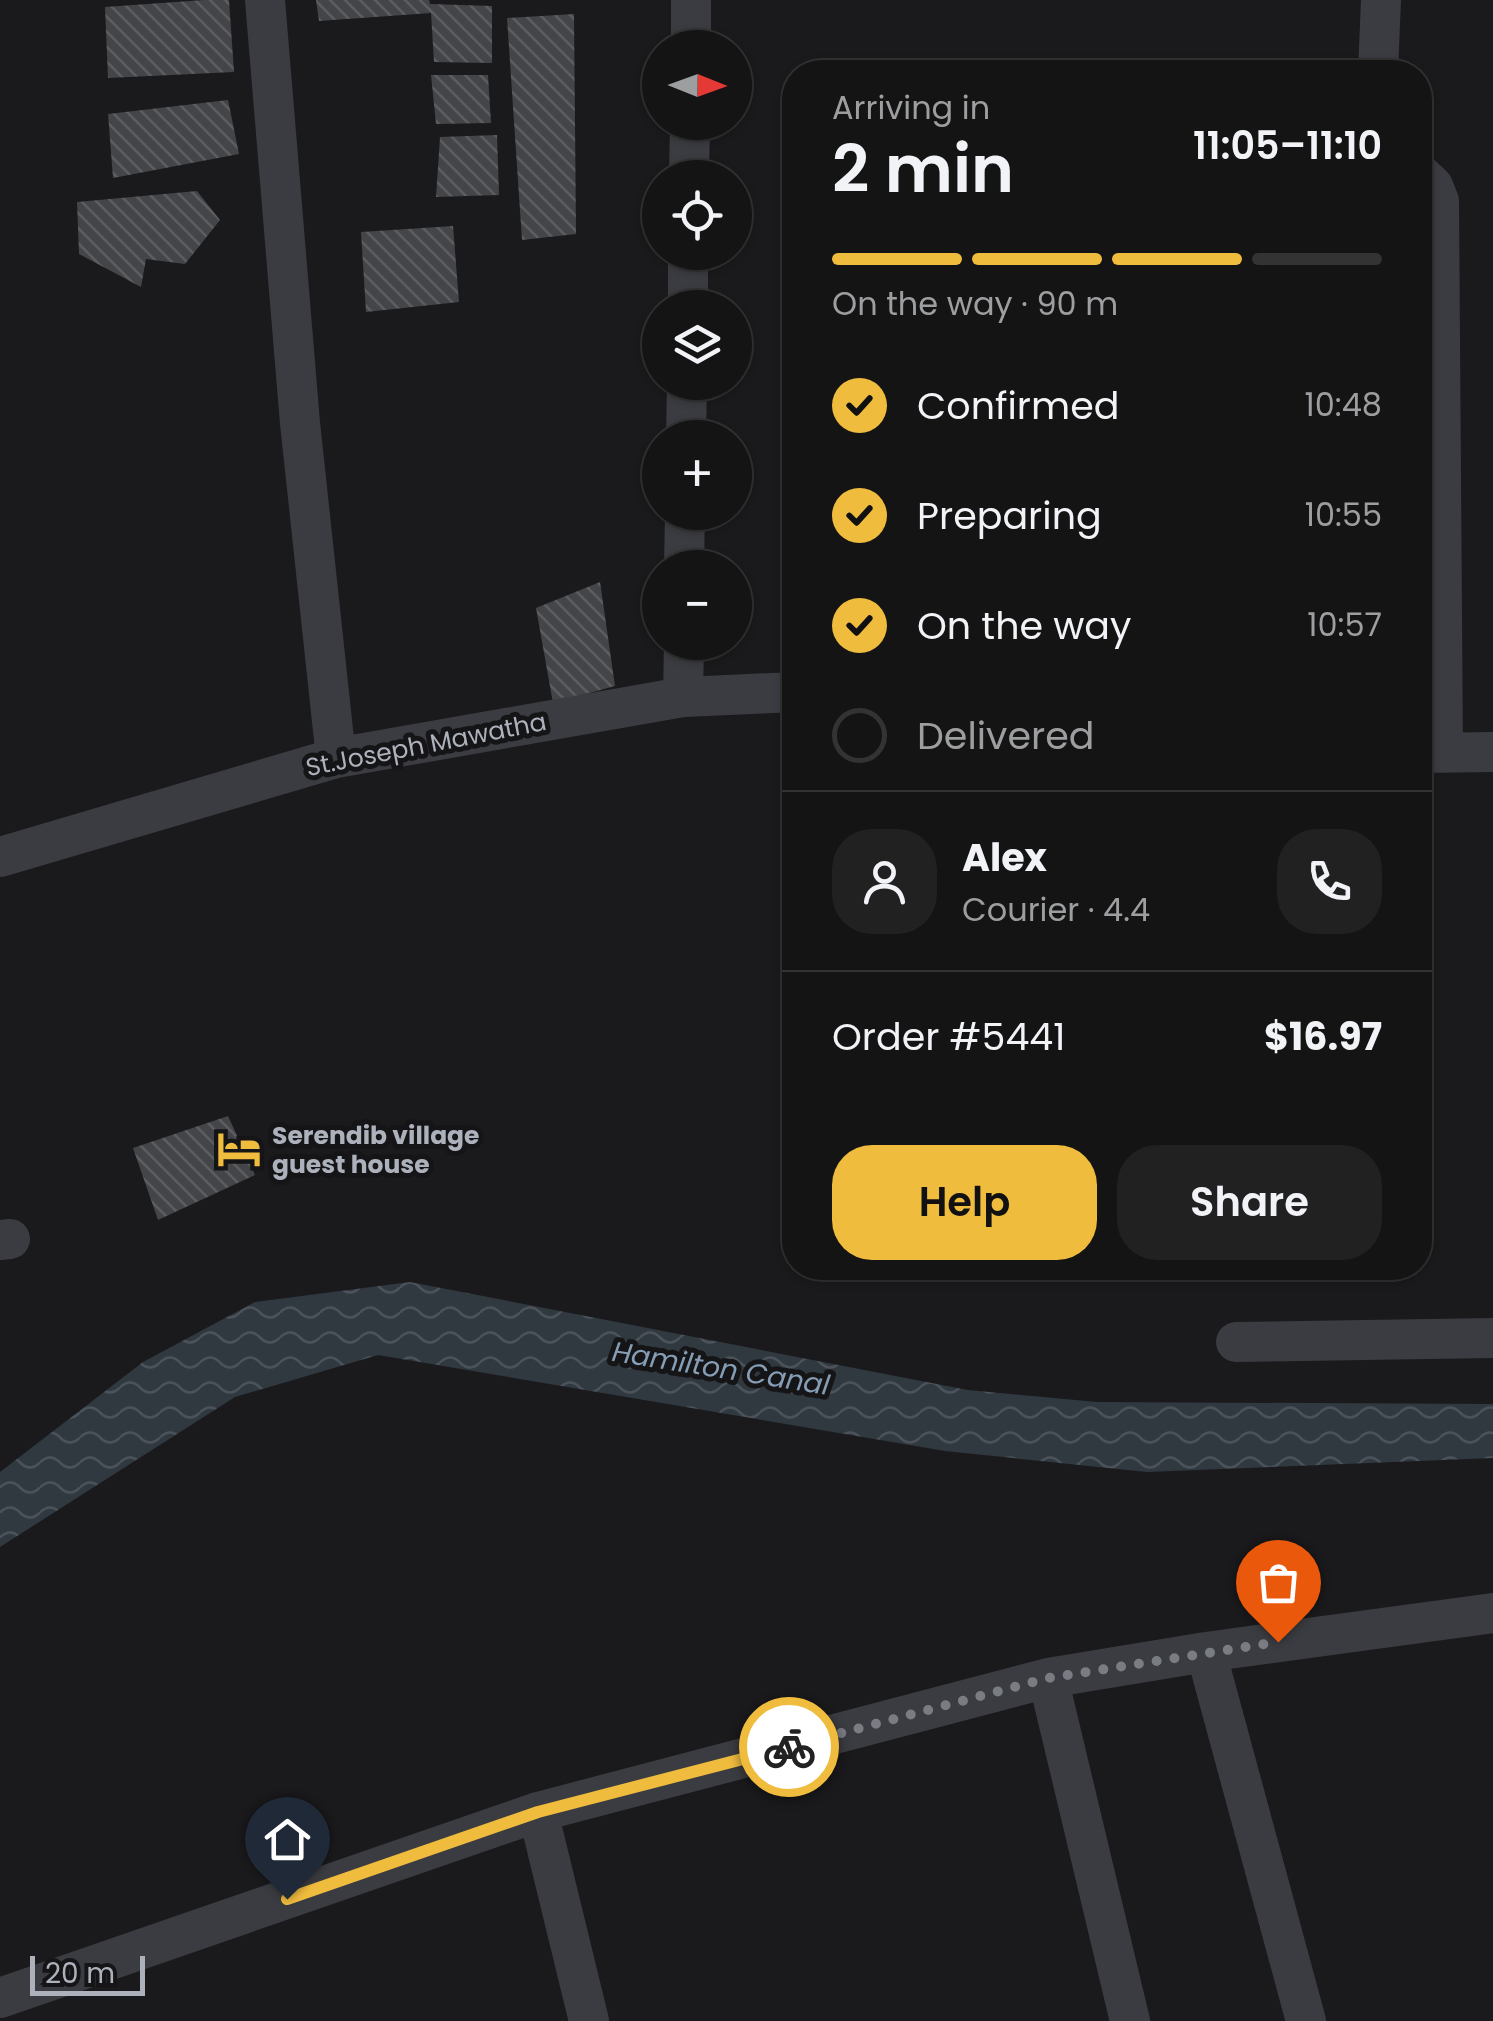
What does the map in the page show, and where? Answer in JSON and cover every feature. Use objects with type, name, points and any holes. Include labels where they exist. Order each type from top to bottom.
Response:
[{"type":"street","points":[[265,0],[300,424],[336,758]]},
{"type":"street","points":[[690,30],[691,0]]},
{"type":"street","points":[[1378,60],[1381,0]]},
{"type":"street","points":[[1432,185],[1439,201],[1432,752],[1493,752]]},
{"type":"street","points":[[683,697],[684,660]]},
{"type":"street","name":"St.Joseph Mawatha","points":[[0,857],[336,758],[683,697],[782,693]]},
{"type":"street","points":[[1236,1342],[1493,1338]]},
{"type":"street","points":[[0,1998],[538,1812],[1048,1678],[1493,1612]]},
{"type":"street","points":[[1206,1652],[1306,2021]]},
{"type":"street","points":[[1048,1678],[1130,2021]]},
{"type":"street","points":[[538,1812],[589,2021]]},
{"type":"water","name":"Hamilton Canal","points":[[410,1282],[968,1390],[1097,1402],[1493,1404],[1493,1458],[1147,1472],[945,1451],[378,1355],[235,1397],[0,1547],[0,1472],[143,1362],[255,1302]]},
{"type":"building","points":[[229,0],[234,72],[108,78],[105,7]]},
{"type":"building","points":[[316,0],[429,0],[430,4],[492,6],[492,63],[434,62],[431,13],[319,21]]},
{"type":"building","points":[[574,14],[576,234],[522,240],[507,18]]},
{"type":"building","points":[[431,75],[488,75],[491,123],[436,124]]},
{"type":"building","points":[[228,100],[239,154],[113,178],[108,114]]},
{"type":"building","points":[[497,135],[499,195],[436,197],[440,137]]},
{"type":"building","points":[[197,191],[220,220],[185,264],[146,259],[141,287],[79,254],[77,202]]},
{"type":"building","points":[[453,226],[459,302],[366,312],[361,232]]},
{"type":"building","points":[[600,582],[615,686],[553,703],[536,608]]},
{"type":"building","points":[[228,1116],[255,1175],[158,1220],[133,1148]]},
{"type":"way so far","points":[[789,1747],[1048,1678],[1278,1642]]},
{"type":"place","name":"Serendib village guest house","points":[[239,1149]]},
{"type":"route","points":[[287,1899],[538,1812],[789,1747]]}]
